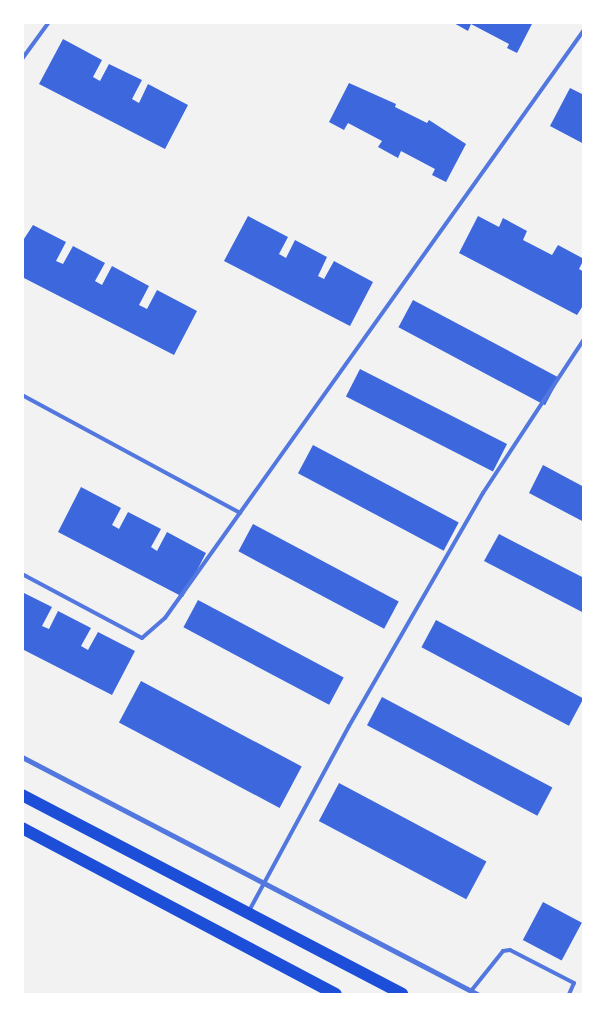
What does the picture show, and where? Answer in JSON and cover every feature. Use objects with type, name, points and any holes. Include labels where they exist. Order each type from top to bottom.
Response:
[{"type":"main road","points":[[22,795],[402,994]]},
{"type":"main road","points":[[22,828],[334,994]]},
{"type":"street","points":[[22,757],[477,994]]},
{"type":"lane","points":[[22,59],[49,22]]},
{"type":"lane","points":[[22,574],[142,638],[165,618],[584,30]]},
{"type":"lane","points":[[248,914],[349,726],[483,493],[584,339]]},
{"type":"lane","points":[[22,395],[240,513]]},
{"type":"lane","points":[[471,991],[503,951],[510,950],[574,983],[570,994]]},
{"type":"building","points":[[452,22],[533,22],[517,53],[507,48],[509,44],[471,24],[468,31]]},
{"type":"building","points":[[63,39],[102,60],[93,77],[100,81],[109,64],[142,80],[132,99],[139,103],[148,84],[188,105],[165,149],[39,84]]},
{"type":"building","points":[[349,83],[396,104],[395,107],[427,123],[429,120],[466,144],[446,182],[432,175],[435,169],[401,151],[398,158],[378,147],[382,141],[348,123],[344,130],[329,122]]},
{"type":"building","points":[[570,88],[584,95],[584,144],[550,126]]},
{"type":"building","points":[[248,216],[288,237],[279,254],[286,258],[295,240],[327,257],[318,276],[324,279],[334,261],[373,282],[350,326],[224,261]]},
{"type":"building","points":[[478,216],[499,227],[503,218],[527,231],[523,240],[552,255],[558,245],[584,259],[579,269],[584,272],[584,304],[577,315],[459,253]]},
{"type":"building","points":[[33,225],[66,242],[56,261],[63,264],[73,246],[105,263],[95,281],[102,285],[112,266],[149,286],[139,305],[147,309],[157,290],[197,311],[174,355],[22,277],[22,242]]},
{"type":"building","points":[[413,300],[560,378],[545,405],[398,327]]},
{"type":"building","points":[[360,369],[507,444],[493,472],[346,397]]},
{"type":"building","points":[[313,445],[459,522],[444,551],[298,473]]},
{"type":"building","points":[[543,465],[584,487],[584,522],[529,493]]},
{"type":"building","points":[[81,487],[121,508],[112,525],[119,529],[128,512],[161,529],[151,547],[157,551],[167,532],[206,553],[183,597],[58,532]]},
{"type":"building","points":[[253,524],[399,601],[384,629],[238,551]]},
{"type":"building","points":[[499,534],[584,578],[584,613],[484,561]]},
{"type":"building","points":[[22,592],[52,607],[42,626],[49,629],[58,611],[91,628],[81,646],[88,650],[98,632],[135,651],[112,695],[22,649]]},
{"type":"building","points":[[198,600],[344,677],[329,705],[183,627]]},
{"type":"building","points":[[436,620],[583,698],[569,726],[421,647]]},
{"type":"building","points":[[141,681],[302,766],[280,808],[119,722]]},
{"type":"building","points":[[382,697],[552,788],[537,816],[367,725]]},
{"type":"building","points":[[339,783],[486,861],[466,899],[319,821]]},
{"type":"building","points":[[543,902],[582,923],[562,961],[523,940]]}]
